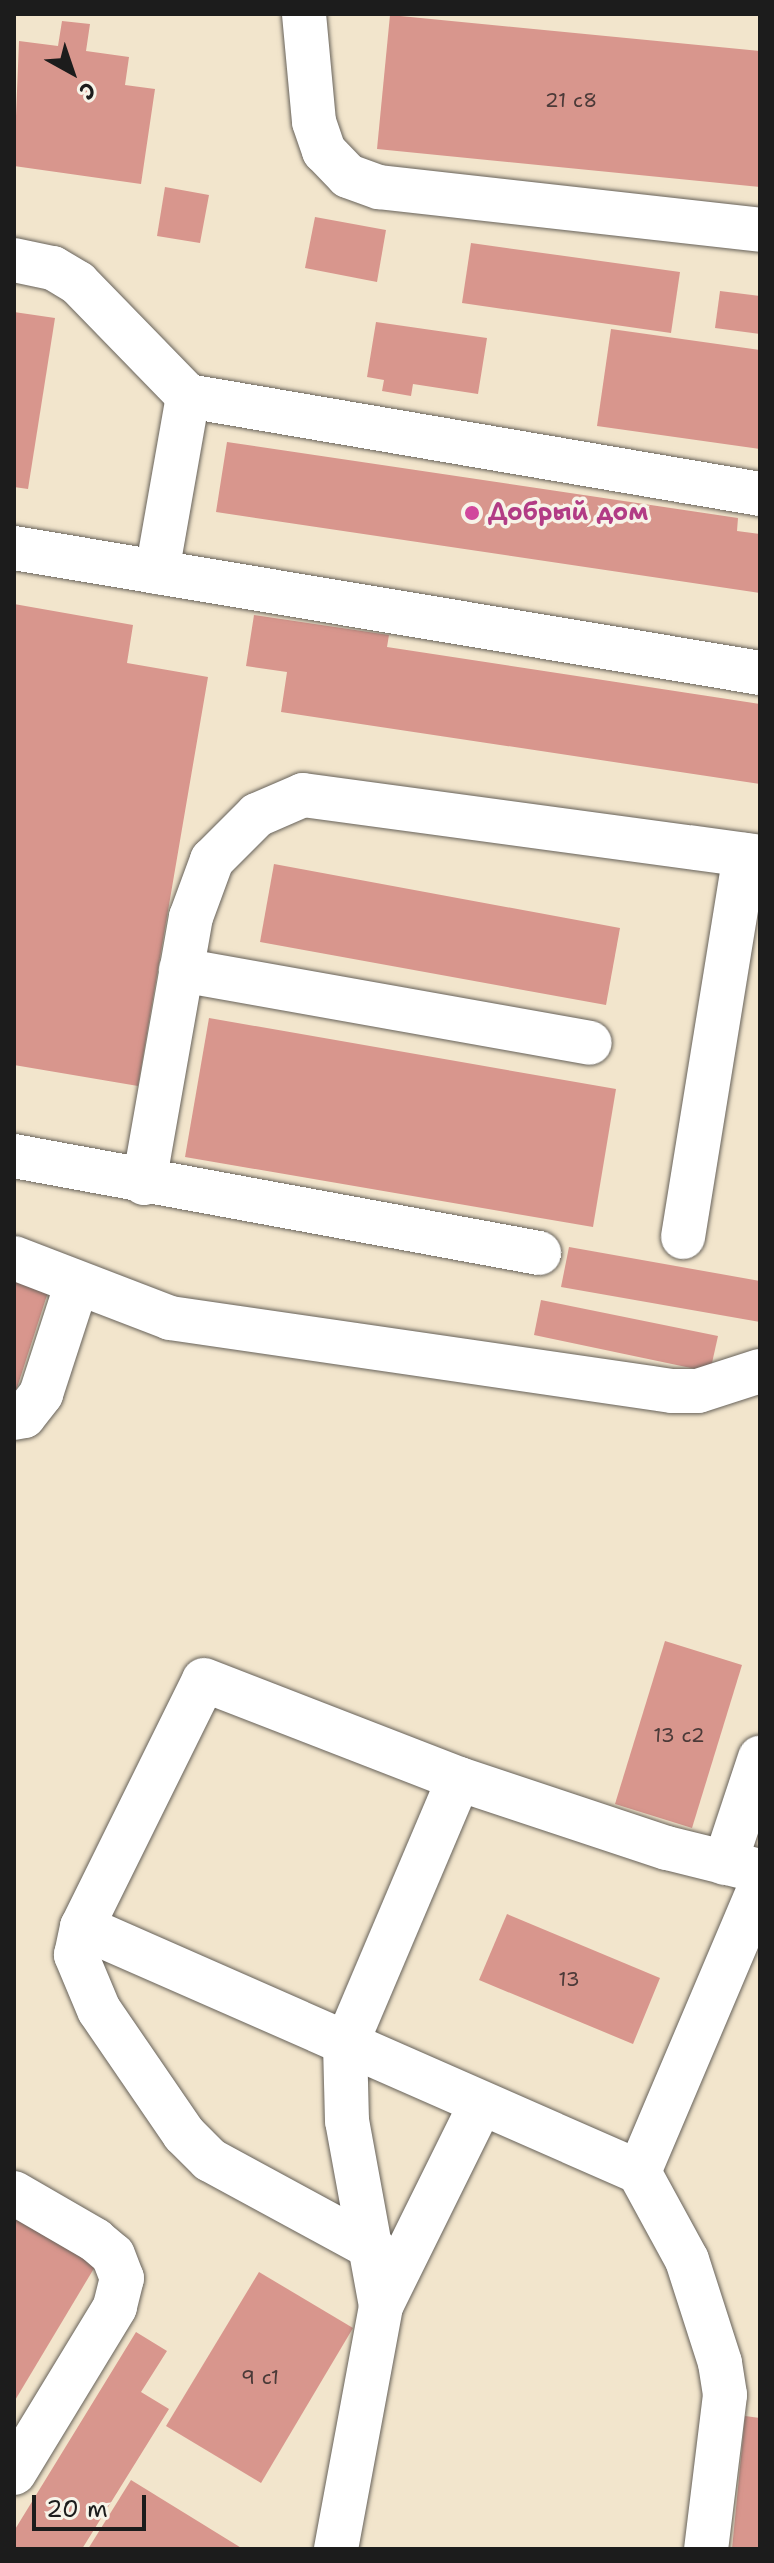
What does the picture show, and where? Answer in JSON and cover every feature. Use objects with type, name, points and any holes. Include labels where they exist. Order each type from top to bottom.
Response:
[{"type":"lane","points":[[304,14],[314,122],[324,151],[348,176],[379,187],[760,230]]},
{"type":"lane","points":[[14,260],[53,268],[78,283],[188,396],[760,494]]},
{"type":"lane","points":[[157,572],[188,396]]},
{"type":"lane","points":[[14,548],[760,673]]},
{"type":"lane","points":[[144,1183],[191,917],[212,860],[257,815],[303,795],[752,856],[683,1237]]},
{"type":"lane","points":[[181,970],[590,1043]]},
{"type":"lane","points":[[14,1156],[144,1183],[539,1253]]},
{"type":"lane","points":[[14,1258],[57,1273],[76,1286],[170,1318],[672,1391],[698,1391],[760,1371]]},
{"type":"lane","points":[[14,1418],[24,1416],[41,1394],[76,1286]]},
{"type":"lane","points":[[374,2249],[210,2160],[184,2134],[83,1981],[76,1955],[82,1927],[204,1680],[459,1779],[742,1867],[760,1758]]},
{"type":"lane","points":[[381,2306],[374,2249],[347,2121],[345,2047],[459,1779]]},
{"type":"lane","points":[[639,2172],[760,1887]]},
{"type":"lane","points":[[82,1927],[345,2047],[639,2172],[687,2260],[720,2363],[725,2395],[706,2549]]},
{"type":"lane","points":[[336,2549],[381,2306],[481,2104]]},
{"type":"lane","points":[[14,2193],[95,2240],[113,2255],[122,2278],[115,2307],[14,2473]]},
{"type":"building","points":[[390,15],[760,51],[760,187],[377,149]]},
{"type":"building","points":[[62,21],[90,24],[86,51],[129,57],[125,85],[155,89],[141,184],[14,166],[19,41],[58,46]]},
{"type":"building","points":[[165,187],[209,195],[200,243],[157,236]]},
{"type":"building","points":[[315,217],[386,230],[377,282],[305,268]]},
{"type":"building","points":[[471,243],[680,272],[671,333],[462,303]]},
{"type":"building","points":[[720,291],[760,296],[760,334],[715,328]]},
{"type":"building","points":[[14,312],[55,318],[28,489],[14,487]]},
{"type":"building","points":[[376,322],[487,338],[478,394],[413,384],[411,396],[382,391],[384,380],[367,377]]},
{"type":"building","points":[[611,329],[760,350],[760,449],[597,426]]},
{"type":"building","points":[[227,442],[738,518],[737,531],[760,534],[760,593],[216,512]]},
{"type":"building","points":[[14,604],[133,625],[127,663],[208,677],[138,1086],[14,1065]]},
{"type":"building","points":[[254,615],[389,635],[387,647],[760,704],[760,784],[281,712],[287,672],[246,666]]},
{"type":"building","points":[[274,864],[620,928],[606,1005],[260,942]]},
{"type":"building","points":[[209,1018],[616,1089],[593,1227],[185,1157]]},
{"type":"building","points":[[569,1247],[760,1281],[760,1322],[561,1287]]},
{"type":"building","points":[[14,1274],[50,1286],[15,1394],[14,1394]]},
{"type":"building","points":[[541,1300],[718,1336],[710,1372],[534,1335]]},
{"type":"building","points":[[665,1641],[742,1665],[692,1828],[615,1804]]},
{"type":"building","points":[[507,1914],[660,1978],[633,2044],[479,1980]]},
{"type":"building","points":[[14,2216],[96,2265],[14,2402]]},
{"type":"building","points":[[259,2272],[353,2328],[261,2483],[166,2426]]},
{"type":"building","points":[[136,2332],[167,2351],[141,2392],[169,2409],[82,2549],[14,2549],[14,2531]]},
{"type":"building","points":[[745,2416],[760,2418],[760,2549],[732,2549]]},
{"type":"building","points":[[131,2480],[243,2549],[88,2549]]},
{"type":"place","name":"Добрый дом","points":[[472,513]]}]
